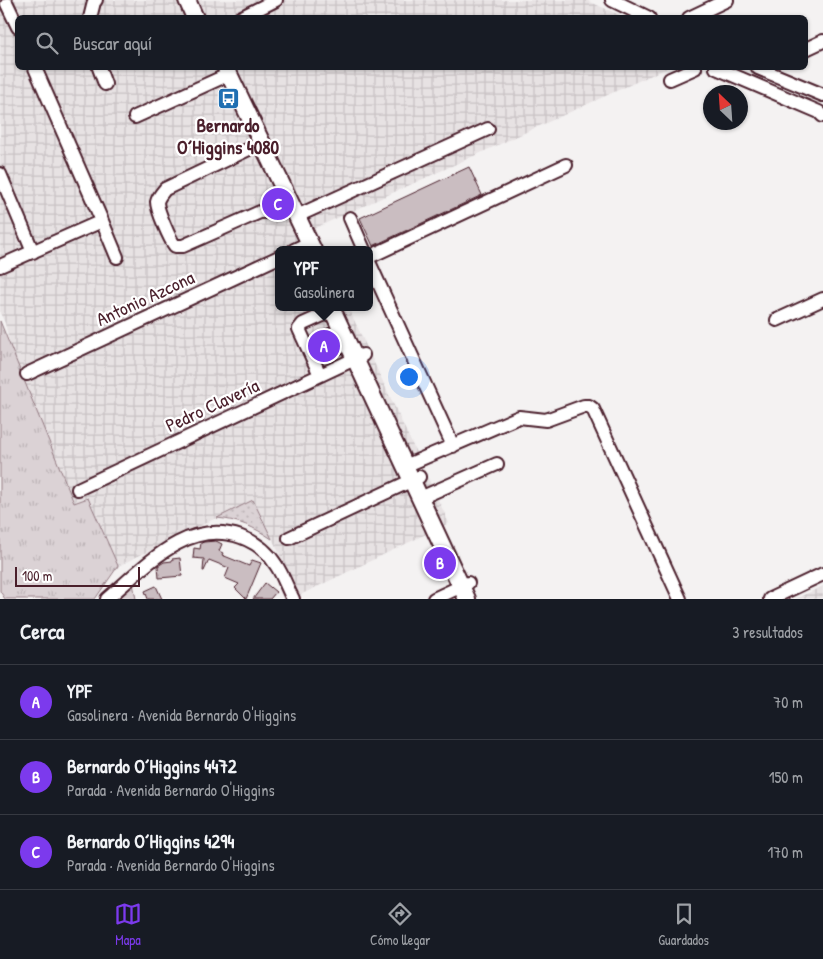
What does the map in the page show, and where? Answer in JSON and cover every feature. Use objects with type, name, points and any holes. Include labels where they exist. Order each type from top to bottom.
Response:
[{"type":"main road","points":[[187,0],[194,15]]},
{"type":"main road","points":[[195,0],[202,15]]},
{"type":"main road","points":[[223,71],[303,246]]},
{"type":"main road","points":[[335,311],[344,337],[359,357]]},
{"type":"main road","points":[[336,311],[414,474],[465,589],[476,599]]},
{"type":"main road","points":[[414,474],[427,496],[465,589]]},
{"type":"street","points":[[91,15],[96,0]]},
{"type":"street","points":[[246,15],[276,0]]},
{"type":"street","points":[[612,0],[643,15]]},
{"type":"street","points":[[695,15],[727,0]]},
{"type":"street","points":[[8,4],[15,20]]},
{"type":"street","points":[[808,48],[823,41]]},
{"type":"street","points":[[36,70],[117,257]]},
{"type":"street","points":[[100,70],[105,84]]},
{"type":"street","points":[[670,79],[690,70]]},
{"type":"street","points":[[721,70],[819,112],[823,116]]},
{"type":"street","points":[[767,70],[823,95]]},
{"type":"street","points":[[135,116],[223,71]]},
{"type":"street","points":[[254,137],[165,189],[159,197],[157,203],[170,240],[175,246],[183,246],[260,212],[290,215],[488,129]]},
{"type":"street","points":[[373,255],[566,165]]},
{"type":"street","points":[[0,174],[33,252]]},
{"type":"street","points":[[350,218],[362,246]]},
{"type":"street","points":[[0,266],[102,221]]},
{"type":"street","name":"Antonio Azcona","points":[[27,374],[275,259]]},
{"type":"street","points":[[373,271],[453,446]]},
{"type":"street","points":[[777,320],[823,300]]},
{"type":"street","points":[[320,375],[319,356],[313,343],[300,332],[301,325],[328,311]]},
{"type":"street","points":[[313,343],[344,337]]},
{"type":"street","points":[[319,356],[344,337]]},
{"type":"street","name":"Pedro Clavería","points":[[78,489],[359,357]]},
{"type":"street","points":[[289,538],[414,474],[453,446],[519,418],[546,420],[584,406],[589,406],[593,409],[680,599]]},
{"type":"street","points":[[427,496],[498,464]]},
{"type":"street","points":[[107,599],[165,549],[178,541],[217,532],[232,534],[263,549],[276,564],[293,599]]},
{"type":"street","points":[[770,599],[823,574]]},
{"type":"street","points":[[434,599],[465,589]]},
{"type":"shaded area","points":[[0,0],[586,0],[620,15],[15,15],[15,70],[663,70],[313,229],[320,246],[275,246],[275,311],[350,311],[449,523],[300,595],[253,500],[118,566],[88,498],[74,503],[18,383],[5,323],[0,313]]},
{"type":"shaded area","points":[[823,586],[823,599],[795,599]]},
{"type":"green space","points":[[0,321],[74,503],[88,498],[118,566],[95,599],[5,599],[0,591]]},
{"type":"green space","points":[[253,500],[272,539],[246,525],[232,520],[217,518]]},
{"type":"green space","points":[[132,578],[136,599],[106,599]]},
{"type":"building","points":[[469,167],[482,195],[373,246],[360,218]]},
{"type":"building","points":[[216,541],[222,544],[219,551],[223,553],[222,555],[249,566],[252,560],[261,563],[246,599],[235,588],[239,584],[225,578],[229,568],[209,560],[203,571],[204,559],[193,558],[194,548],[200,549],[201,543]]},
{"type":"building","points":[[180,558],[182,576],[159,578],[158,566],[164,562],[172,561],[172,559]]},
{"type":"building","points":[[265,583],[276,592],[270,599],[253,599]]},
{"type":"building","points":[[156,586],[162,599],[148,599],[145,591]]},
{"type":"place","name":"Bernardo O´Higgins 4080","points":[[228,99]]},
{"type":"place","name":"Bernardo O´Higgins 4294","points":[[278,204]]},
{"type":"place","name":"YPF","points":[[324,346]]},
{"type":"place","name":"Bernardo O´Higgins 4472","points":[[440,563]]}]
